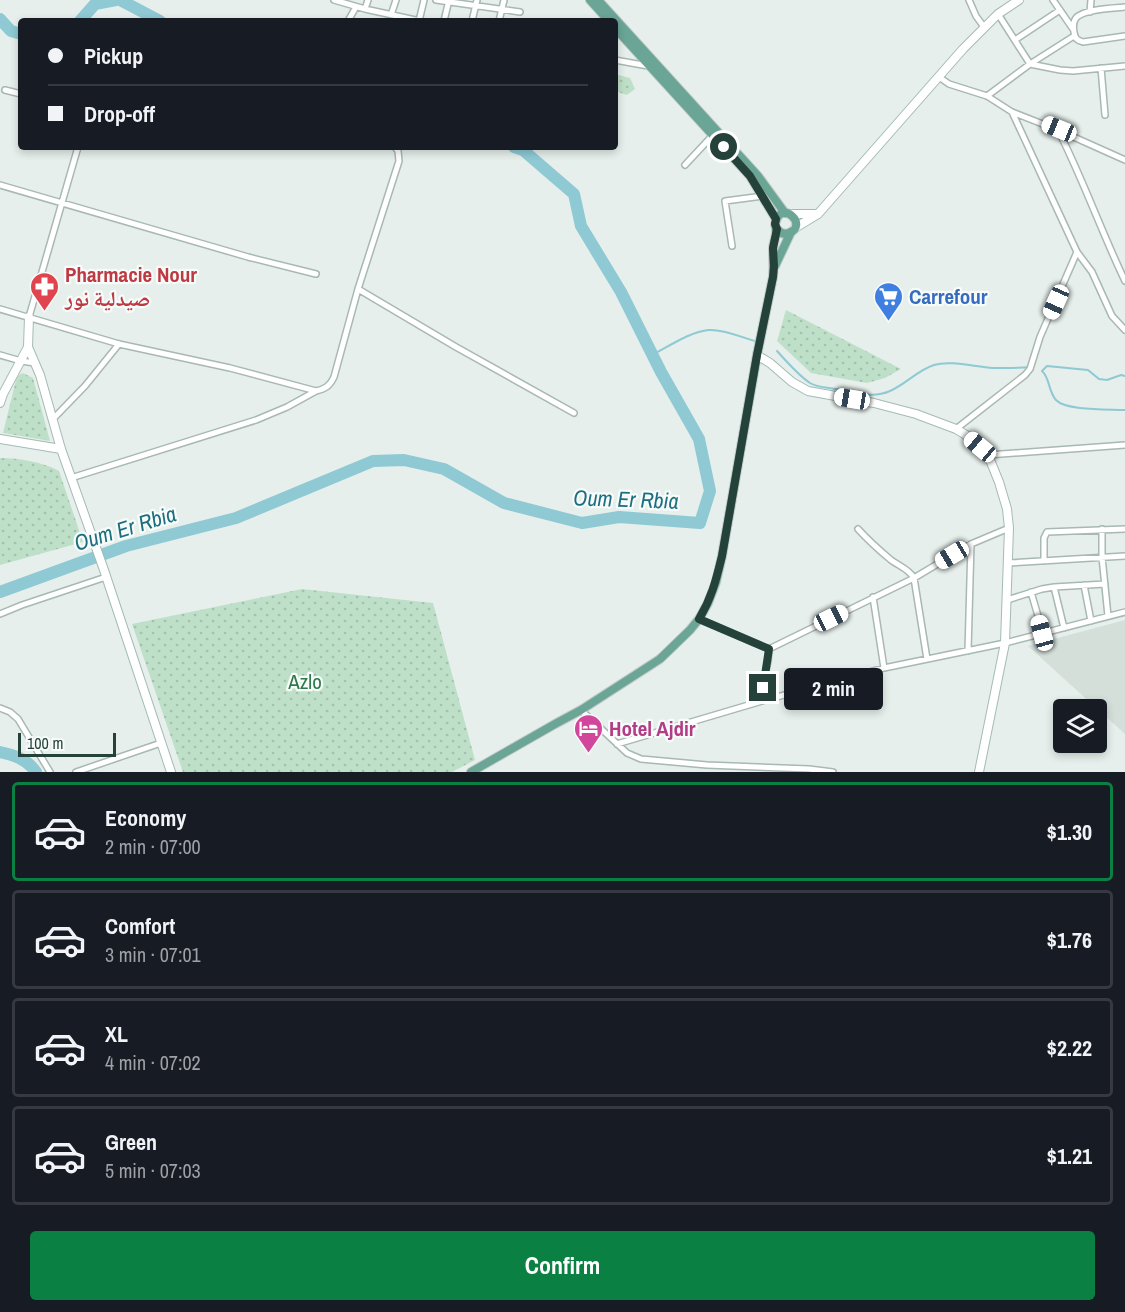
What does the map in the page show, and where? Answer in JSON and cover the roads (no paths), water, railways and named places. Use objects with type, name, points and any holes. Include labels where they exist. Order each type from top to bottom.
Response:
[{"type":"main road","points":[[590,0],[606,18]]},
{"type":"main road","points":[[598,0],[612,18]]},
{"type":"main road","points":[[618,25],[633,44]]},
{"type":"main road","points":[[618,31],[652,64],[795,218],[796,223],[793,230],[774,266]]},
{"type":"main road","points":[[671,85],[750,176],[776,219]]},
{"type":"main road","points":[[788,213],[780,214],[775,224],[781,233],[786,234],[793,230]]},
{"type":"main road","points":[[471,772],[581,710],[660,659],[699,619],[708,603],[720,564],[774,266],[773,248],[777,229]]},
{"type":"street","points":[[334,0],[405,18]]},
{"type":"street","points":[[365,9],[368,0]]},
{"type":"street","points":[[391,15],[396,0]]},
{"type":"street","points":[[420,18],[424,0]]},
{"type":"street","points":[[436,0],[476,3],[520,12]]},
{"type":"street","points":[[500,18],[504,0]]},
{"type":"street","points":[[969,0],[984,27]]},
{"type":"street","points":[[793,230],[818,214],[984,27],[1018,0]]},
{"type":"street","points":[[1053,0],[1078,41],[1125,36]]},
{"type":"street","points":[[1090,12],[1091,0]]},
{"type":"street","points":[[445,18],[449,1]]},
{"type":"street","points":[[473,18],[476,3]]},
{"type":"street","points":[[350,18],[356,7]]},
{"type":"street","points":[[1074,34],[1073,25],[1076,19],[1083,14],[1125,7]]},
{"type":"street","points":[[1015,40],[1060,10]]},
{"type":"street","points":[[998,14],[1030,64],[1073,71],[1125,67]]},
{"type":"street","points":[[987,96],[1074,34]]},
{"type":"street","points":[[618,60],[652,64]]},
{"type":"street","points":[[1101,68],[1105,115]]},
{"type":"street","points":[[939,77],[949,84],[987,96],[1012,112],[1059,129],[1125,160]]},
{"type":"street","points":[[5,90],[18,93]]},
{"type":"street","points":[[1012,112],[1077,252],[1092,272],[1112,316],[1125,330]]},
{"type":"street","points":[[1059,129],[1125,281]]},
{"type":"street","points":[[685,165],[713,135]]},
{"type":"street","points":[[0,403],[28,347],[29,317],[77,150]]},
{"type":"street","points":[[71,478],[256,420],[287,407],[330,384],[399,161],[397,150]]},
{"type":"street","points":[[0,185],[248,257],[316,274]]},
{"type":"street","points":[[732,246],[725,201],[762,196]]},
{"type":"street","points":[[788,213],[818,214]]},
{"type":"street","points":[[956,429],[1030,369],[1040,337],[1077,252]]},
{"type":"street","points":[[358,289],[574,413]]},
{"type":"street","points":[[0,309],[119,344],[230,368],[316,392]]},
{"type":"street","points":[[52,420],[85,386],[119,344]]},
{"type":"street","points":[[28,347],[40,375],[61,449],[171,772]]},
{"type":"street","points":[[0,355],[35,363]]},
{"type":"street","points":[[757,355],[792,382],[808,391],[884,405],[915,414],[956,429],[971,438],[988,455],[1007,509],[1009,528],[1005,643],[979,772]]},
{"type":"street","points":[[0,439],[61,449]]},
{"type":"street","points":[[988,455],[1125,446]]},
{"type":"street","points":[[699,619],[769,649],[914,578],[971,544],[1009,528]]},
{"type":"street","points":[[858,529],[876,548],[912,573],[927,659]]},
{"type":"street","points":[[1102,529],[1102,557],[1108,616]]},
{"type":"street","points":[[1044,561],[1044,538],[1047,532],[1125,529]]},
{"type":"street","points":[[968,651],[971,544]]},
{"type":"street","points":[[1008,563],[1125,556]]},
{"type":"street","points":[[0,614],[105,573]]},
{"type":"street","points":[[1006,600],[1054,587],[1105,584]]},
{"type":"street","points":[[1084,585],[1091,621]]},
{"type":"street","points":[[1054,587],[1064,628]]},
{"type":"street","points":[[1031,592],[1042,633]]},
{"type":"street","points":[[873,597],[884,669]]},
{"type":"street","points":[[617,744],[762,700],[884,669],[1005,643],[1125,612]]},
{"type":"street","points":[[762,700],[769,649]]},
{"type":"street","points":[[0,708],[10,712],[18,719],[51,772]]},
{"type":"street","points":[[581,710],[627,753],[641,759],[706,769],[809,769],[833,772]]},
{"type":"street","points":[[76,772],[161,743]]},
{"type":"waterway","name":"Oum Er Rbia","points":[[83,18],[95,4],[116,0]]},
{"type":"waterway","name":"Oum Er Rbia","points":[[120,0],[154,18]]},
{"type":"waterway","name":"Oum Er Rbia","points":[[0,19],[11,31],[18,33]]},
{"type":"waterway","name":"Oum Er Rbia","points":[[0,592],[126,546],[236,518],[373,461],[404,460],[444,469],[504,503],[582,523],[619,517],[700,523],[710,491],[699,439],[661,372],[621,292],[581,226],[574,194],[523,150]]},
{"type":"waterway","points":[[652,355],[687,336],[709,330],[726,332],[755,341]]},
{"type":"waterway","points":[[777,351],[813,385],[870,395],[890,391],[934,365],[955,363],[993,368],[1030,367]]},
{"type":"waterway","points":[[1125,376],[1121,375],[1107,380],[1099,379],[1088,370],[1047,366],[1042,371],[1053,396],[1061,404],[1078,408],[1125,410]]},
{"type":"waterway","name":"Oum Er Rbia","points":[[0,752],[20,758],[36,772]]},
{"type":"place","name":"Pharmacie Nour صيدلية نور","points":[[44,312]]},
{"type":"place","name":"Carrefour","points":[[888,322]]},
{"type":"place","name":"Hotel Ajdir","points":[[588,754]]},
{"type":"park label","name":"Azlo","points":[[305,681]]}]
